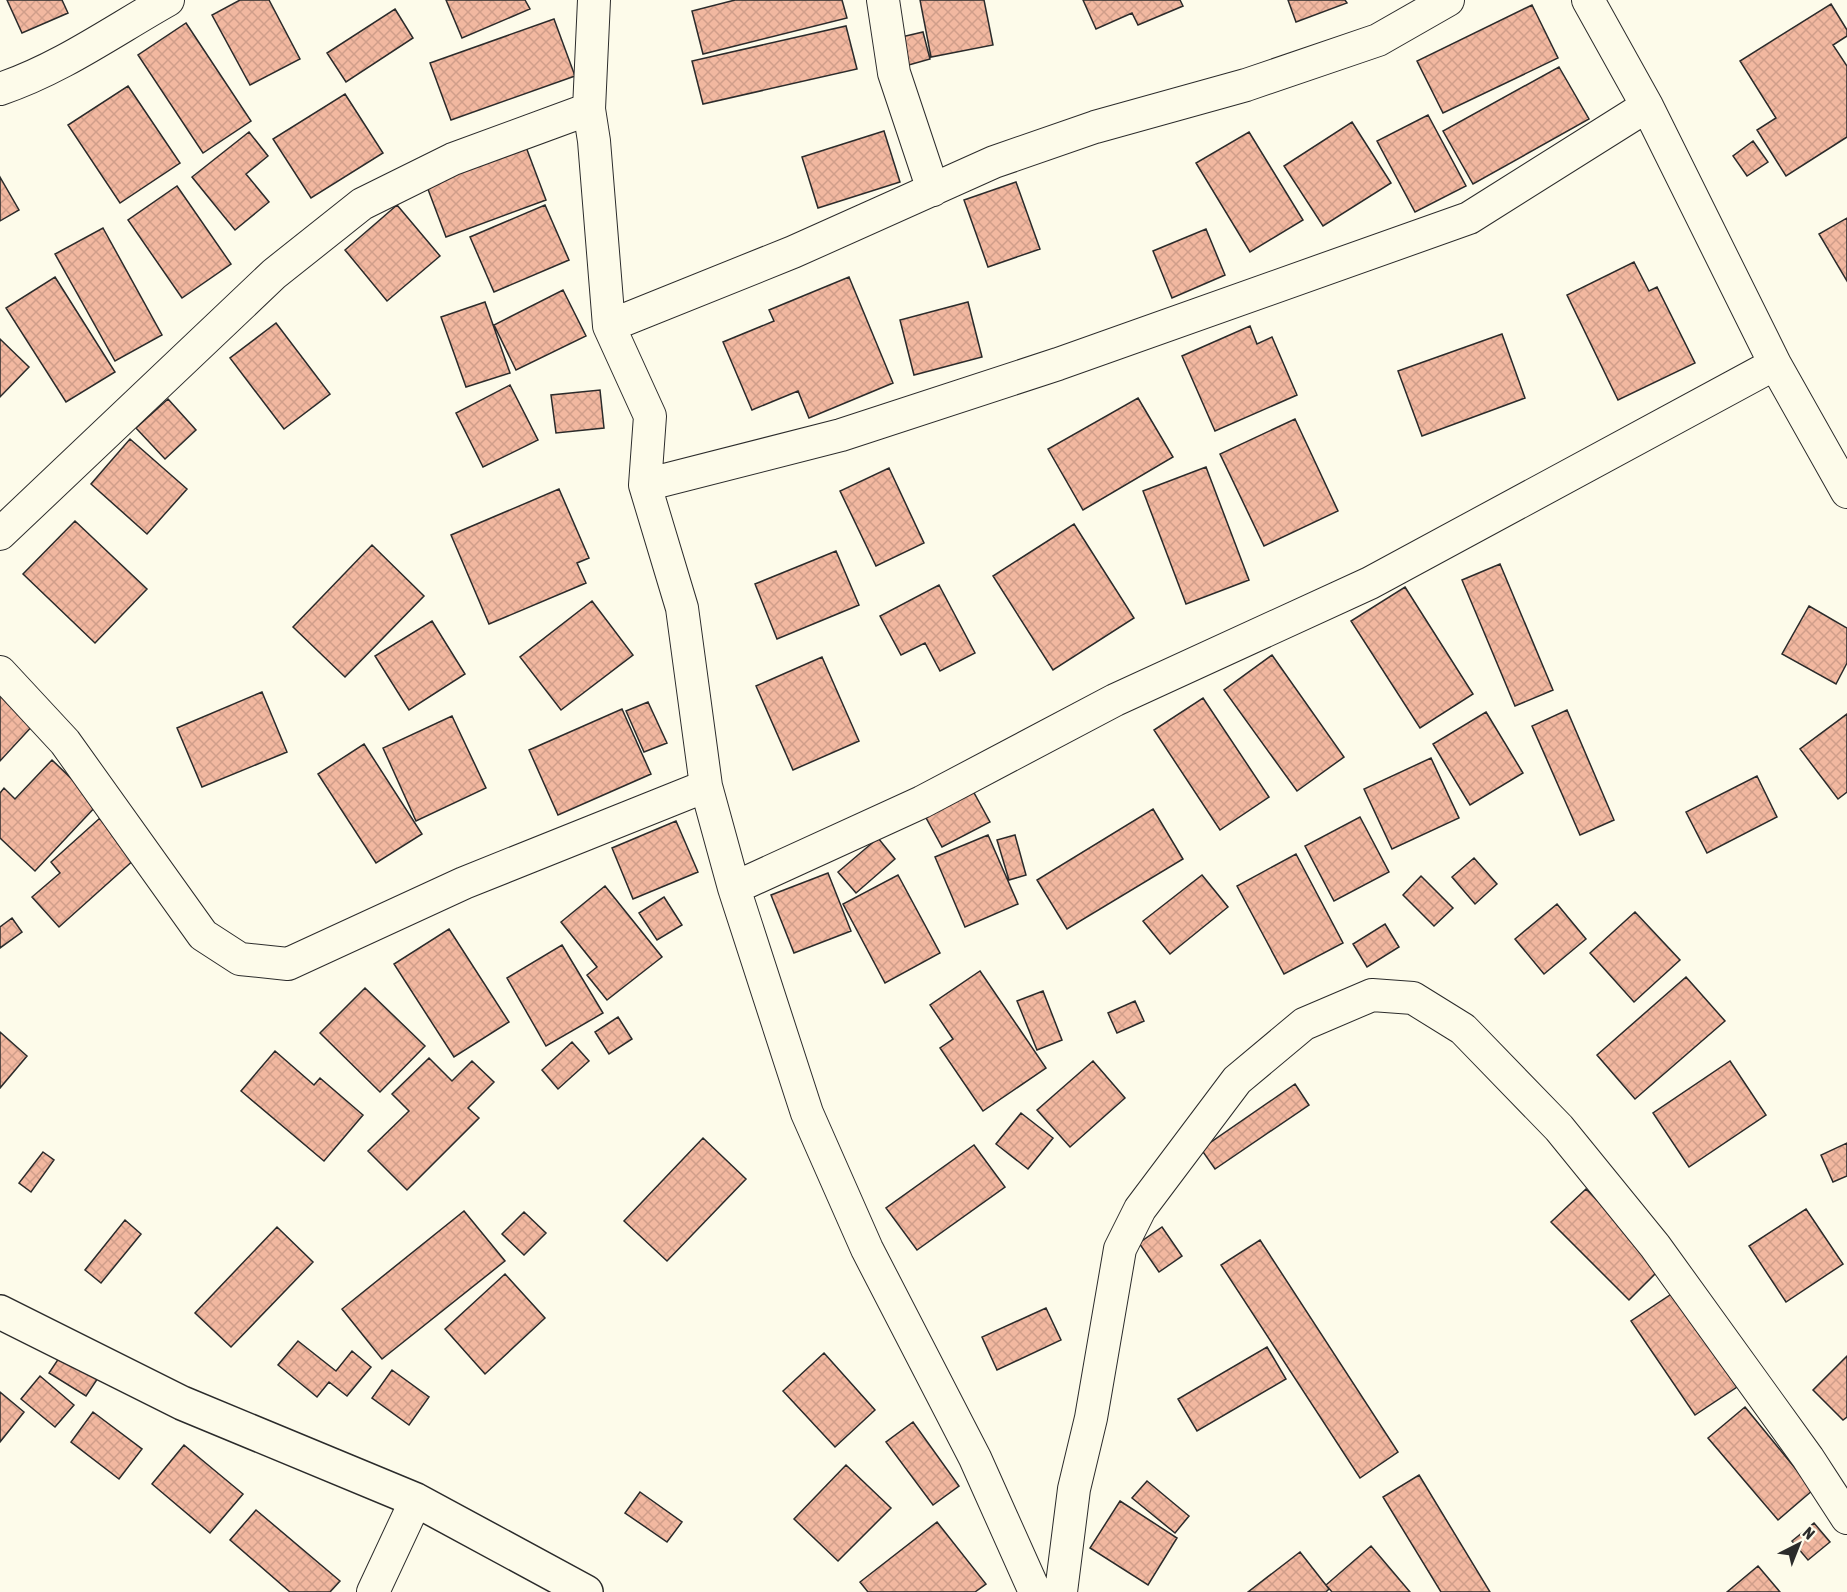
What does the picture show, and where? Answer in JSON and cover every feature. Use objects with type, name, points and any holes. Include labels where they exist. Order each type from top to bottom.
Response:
[{"type":"street","points":[[0,89],[29,80],[168,0]]},
{"type":"street","points":[[594,0],[589,109],[594,141],[609,326],[650,416],[645,485],[682,608],[706,786],[734,888],[807,1113],[867,1249],[975,1458],[1035,1592]]},
{"type":"street","points":[[883,0],[894,73],[933,190]]},
{"type":"street","points":[[609,326],[793,252],[994,162],[1084,131],[1246,85],[1378,40],[1448,0]]},
{"type":"street","points":[[1588,0],[1647,106],[1775,364],[1847,492]]},
{"type":"street","points":[[645,485],[852,432],[1058,364],[1469,218],[1647,106]]},
{"type":"street","points":[[0,534],[274,274],[362,204],[453,159],[589,109]]},
{"type":"street","points":[[734,888],[922,802],[1115,700],[1370,583],[1775,364]]},
{"type":"street","points":[[0,672],[65,742],[203,935],[240,959],[288,964],[464,883],[706,786]]},
{"type":"street","points":[[1061,1592],[1074,1489],[1091,1418],[1120,1249],[1140,1209],[1237,1080],[1304,1024],[1372,995],[1413,998],[1463,1029],[1559,1128],[1655,1246],[1808,1458],[1847,1518]]},
{"type":"street","points":[[0,1312],[182,1403],[416,1500],[586,1592]]},
{"type":"street","points":[[373,1592],[416,1500]]},
{"type":"building","points":[[7,0],[62,0],[68,13],[22,33]]},
{"type":"building","points":[[240,0],[269,0],[300,59],[250,85],[212,15]]},
{"type":"building","points":[[446,0],[525,0],[530,9],[462,38]]},
{"type":"building","points":[[735,0],[842,0],[847,18],[703,54],[692,11]]},
{"type":"building","points":[[920,0],[984,0],[993,45],[931,57]]},
{"type":"building","points":[[1083,0],[1180,0],[1183,6],[1138,25],[1132,13],[1096,29]]},
{"type":"building","points":[[1288,0],[1345,0],[1347,3],[1296,22]]},
{"type":"building","points":[[1831,4],[1847,30],[1847,36],[1833,45],[1847,66],[1847,137],[1786,176],[1757,130],[1776,118],[1740,61]]},
{"type":"building","points":[[1532,5],[1558,58],[1443,113],[1417,61]]},
{"type":"building","points":[[395,9],[413,38],[346,82],[327,53]]},
{"type":"building","points":[[554,19],[575,76],[451,120],[430,63]]},
{"type":"building","points":[[186,23],[251,121],[203,153],[138,55]]},
{"type":"building","points":[[846,26],[857,69],[703,104],[692,61]]},
{"type":"building","points":[[923,32],[930,59],[905,66],[897,38]]},
{"type":"building","points":[[1559,67],[1589,119],[1473,184],[1443,131]]},
{"type":"building","points":[[128,86],[180,163],[120,203],[68,125]]},
{"type":"building","points":[[345,94],[383,153],[311,198],[273,139]]},
{"type":"building","points":[[1428,115],[1466,186],[1415,212],[1377,141]]},
{"type":"building","points":[[1352,122],[1391,183],[1323,226],[1284,166]]},
{"type":"building","points":[[884,131],[900,182],[818,208],[802,157]]},
{"type":"building","points":[[249,132],[268,156],[246,174],[269,202],[235,230],[192,177]]},
{"type":"building","points":[[1249,132],[1303,220],[1250,252],[1196,163]]},
{"type":"building","points":[[1753,141],[1768,162],[1747,176],[1733,156]]},
{"type":"building","points":[[526,147],[546,200],[446,237],[426,184]]},
{"type":"building","points":[[0,177],[19,210],[0,221]]},
{"type":"building","points":[[1016,182],[1040,249],[988,267],[964,200]]},
{"type":"building","points":[[177,186],[231,264],[182,298],[128,220]]},
{"type":"building","points":[[397,205],[440,256],[387,301],[345,250]]},
{"type":"building","points":[[545,205],[569,260],[494,292],[470,237]]},
{"type":"building","points":[[1847,218],[1847,281],[1819,234]]},
{"type":"building","points":[[103,228],[162,335],[115,361],[55,254]]},
{"type":"building","points":[[1206,229],[1225,275],[1172,298],[1153,251]]},
{"type":"building","points":[[1634,262],[1649,291],[1657,287],[1695,363],[1618,400],[1567,295]]},
{"type":"building","points":[[55,277],[115,372],[66,402],[6,308]]},
{"type":"building","points":[[849,277],[893,383],[809,418],[798,391],[752,410],[723,342],[774,321],[769,310]]},
{"type":"building","points":[[563,290],[586,336],[516,370],[494,325]]},
{"type":"building","points":[[485,302],[510,373],[466,387],[441,317]]},
{"type":"building","points":[[968,302],[982,357],[914,375],[900,320]]},
{"type":"building","points":[[276,323],[330,394],[284,429],[230,358]]},
{"type":"building","points":[[1250,326],[1257,344],[1272,337],[1297,395],[1215,431],[1182,356]]},
{"type":"building","points":[[1502,334],[1525,398],[1422,436],[1398,371]]},
{"type":"building","points":[[0,339],[29,367],[0,397]]},
{"type":"building","points":[[510,385],[538,440],[483,467],[456,413]]},
{"type":"building","points":[[600,390],[604,428],[556,433],[551,395]]},
{"type":"building","points":[[1138,398],[1173,457],[1083,510],[1048,449]]},
{"type":"building","points":[[168,399],[196,430],[165,459],[136,428]]},
{"type":"building","points":[[1295,419],[1338,511],[1264,546],[1220,454]]},
{"type":"building","points":[[130,439],[187,489],[147,534],[91,484]]},
{"type":"building","points":[[1206,467],[1249,580],[1186,604],[1143,491]]},
{"type":"building","points":[[889,468],[924,543],[876,566],[840,491]]},
{"type":"building","points":[[559,489],[589,558],[577,563],[586,583],[489,624],[451,535]]},
{"type":"building","points":[[75,521],[147,589],[95,643],[23,574]]},
{"type":"building","points":[[1074,524],[1134,618],[1053,670],[993,576]]},
{"type":"building","points":[[372,545],[424,596],[345,677],[293,627]]},
{"type":"building","points":[[836,551],[859,605],[777,639],[755,584]]},
{"type":"building","points":[[1500,564],[1553,690],[1515,706],[1462,580]]},
{"type":"building","points":[[939,585],[975,653],[940,671],[925,643],[901,655],[880,616]]},
{"type":"building","points":[[1405,587],[1473,694],[1420,728],[1351,621]]},
{"type":"building","points":[[592,601],[633,655],[561,710],[520,657]]},
{"type":"building","points":[[1809,606],[1847,628],[1847,663],[1836,684],[1782,654]]},
{"type":"building","points":[[432,621],[465,674],[409,710],[375,656]]},
{"type":"building","points":[[1272,655],[1344,757],[1297,791],[1224,690]]},
{"type":"building","points":[[822,657],[859,741],[793,770],[756,686]]},
{"type":"building","points":[[0,691],[35,723],[0,761]]},
{"type":"building","points":[[262,692],[287,752],[202,787],[177,728]]},
{"type":"building","points":[[1203,698],[1269,797],[1220,830],[1154,730]]},
{"type":"building","points":[[648,702],[667,743],[644,752],[626,711]]},
{"type":"building","points":[[622,709],[651,774],[558,815],[529,750]]},
{"type":"building","points":[[1567,710],[1614,820],[1580,835],[1532,726]]},
{"type":"building","points":[[1486,712],[1523,773],[1470,805],[1433,744]]},
{"type":"building","points":[[1847,714],[1847,792],[1838,799],[1800,749]]},
{"type":"building","points":[[452,716],[486,788],[416,821],[383,748]]},
{"type":"building","points":[[364,744],[422,834],[376,863],[318,774]]},
{"type":"building","points":[[1431,758],[1459,818],[1392,849],[1364,789]]},
{"type":"building","points":[[52,760],[98,804],[35,871],[0,838],[0,793],[4,788],[15,799]]},
{"type":"building","points":[[1757,776],[1777,817],[1707,853],[1686,812]]},
{"type":"building","points":[[967,780],[990,822],[942,847],[919,805]]},
{"type":"building","points":[[1153,809],[1183,859],[1067,929],[1037,880]]},
{"type":"building","points":[[1360,817],[1389,872],[1334,901],[1305,846]]},
{"type":"building","points":[[100,818],[136,858],[59,927],[32,897],[60,873],[51,862]]},
{"type":"building","points":[[676,821],[698,872],[633,899],[612,848]]},
{"type":"building","points":[[988,835],[1018,904],[965,927],[935,857]]},
{"type":"building","points":[[1015,835],[1026,875],[1009,880],[997,840]]},
{"type":"building","points":[[878,838],[895,859],[856,893],[838,872]]},
{"type":"building","points":[[1296,854],[1343,943],[1284,974],[1237,886]]},
{"type":"building","points":[[1474,858],[1497,884],[1475,904],[1452,877]]},
{"type":"building","points":[[828,873],[851,931],[794,953],[771,895]]},
{"type":"building","points":[[898,875],[940,953],[885,983],[843,904]]},
{"type":"building","points":[[1202,875],[1228,907],[1170,954],[1143,921]]},
{"type":"building","points":[[1421,876],[1453,908],[1434,926],[1403,895]]},
{"type":"building","points":[[605,886],[662,957],[607,1000],[587,975],[597,967],[561,922]]},
{"type":"building","points":[[664,897],[682,925],[657,940],[639,913]]},
{"type":"building","points":[[1557,904],[1586,939],[1544,974],[1515,939]]},
{"type":"building","points":[[1635,912],[1680,960],[1634,1002],[1590,953]]},
{"type":"building","points":[[12,918],[22,932],[0,948],[0,927]]},
{"type":"building","points":[[1385,924],[1399,947],[1367,967],[1353,944]]},
{"type":"building","points":[[449,929],[509,1022],[454,1057],[394,964]]},
{"type":"building","points":[[562,945],[603,1013],[546,1046],[507,978]]},
{"type":"building","points":[[980,971],[1046,1068],[983,1111],[940,1048],[953,1039],[930,1005]]},
{"type":"building","points":[[1686,977],[1725,1021],[1635,1099],[1597,1055]]},
{"type":"building","points":[[365,988],[425,1046],[380,1092],[320,1033]]},
{"type":"building","points":[[1043,991],[1062,1040],[1037,1050],[1017,1001]]},
{"type":"building","points":[[1135,1001],[1144,1021],[1117,1033],[1108,1013]]},
{"type":"building","points":[[618,1017],[632,1039],[609,1054],[595,1032]]},
{"type":"building","points":[[0,1032],[27,1056],[0,1088]]},
{"type":"building","points":[[572,1042],[589,1061],[558,1089],[542,1070]]},
{"type":"building","points":[[275,1051],[314,1085],[320,1078],[363,1115],[324,1161],[241,1091]]},
{"type":"building","points":[[429,1058],[452,1081],[472,1061],[494,1082],[468,1108],[479,1118],[407,1190],[368,1151],[409,1111],[392,1094]]},
{"type":"building","points":[[1093,1061],[1125,1098],[1070,1147],[1037,1110]]},
{"type":"building","points":[[1730,1061],[1766,1115],[1689,1167],[1653,1113]]},
{"type":"building","points":[[1295,1084],[1309,1105],[1215,1169],[1201,1149]]},
{"type":"building","points":[[1021,1113],[1053,1138],[1028,1169],[996,1144]]},
{"type":"building","points":[[703,1138],[746,1179],[667,1261],[624,1221]]},
{"type":"building","points":[[1847,1143],[1847,1176],[1833,1182],[1821,1155]]},
{"type":"building","points":[[974,1145],[1005,1187],[917,1250],[886,1208]]},
{"type":"building","points":[[43,1152],[54,1160],[31,1192],[19,1183]]},
{"type":"building","points":[[1586,1189],[1663,1266],[1629,1300],[1551,1222]]},
{"type":"building","points":[[1806,1209],[1843,1264],[1786,1302],[1749,1246]]},
{"type":"building","points":[[464,1211],[505,1261],[382,1359],[342,1309]]},
{"type":"building","points":[[524,1212],[546,1233],[524,1255],[502,1234]]},
{"type":"building","points":[[125,1220],[141,1234],[101,1283],[85,1270]]},
{"type":"building","points":[[277,1227],[313,1262],[231,1347],[195,1313]]},
{"type":"building","points":[[1162,1227],[1182,1256],[1159,1272],[1139,1243]]},
{"type":"building","points":[[1260,1240],[1398,1452],[1360,1478],[1221,1265]]},
{"type":"building","points":[[505,1274],[545,1318],[485,1374],[445,1329]]},
{"type":"building","points":[[1673,1293],[1737,1387],[1695,1415],[1631,1321]]},
{"type":"building","points":[[1046,1308],[1061,1340],[997,1370],[982,1337]]},
{"type":"building","points":[[298,1341],[336,1371],[352,1351],[371,1367],[347,1396],[329,1382],[317,1397],[278,1365]]},
{"type":"building","points":[[1267,1347],[1286,1379],[1197,1431],[1178,1399]]},
{"type":"building","points":[[824,1353],[875,1410],[835,1447],[783,1391]]},
{"type":"building","points":[[61,1355],[98,1378],[86,1396],[49,1373]]},
{"type":"building","points":[[1847,1356],[1847,1417],[1843,1420],[1813,1390]]},
{"type":"building","points":[[392,1370],[429,1397],[409,1425],[372,1398]]},
{"type":"building","points":[[40,1376],[74,1405],[55,1427],[21,1399]]},
{"type":"building","points":[[0,1392],[24,1412],[0,1442]]},
{"type":"building","points":[[1745,1407],[1813,1490],[1778,1520],[1708,1438]]},
{"type":"building","points":[[93,1412],[142,1449],[119,1479],[71,1442]]},
{"type":"building","points":[[913,1422],[959,1486],[933,1505],[886,1442]]},
{"type":"building","points":[[184,1445],[243,1494],[210,1533],[152,1484]]},
{"type":"building","points":[[846,1465],[891,1508],[838,1561],[794,1519]]},
{"type":"building","points":[[1419,1475],[1490,1592],[1441,1592],[1383,1497]]},
{"type":"building","points":[[1147,1481],[1189,1516],[1175,1533],[1132,1498]]},
{"type":"building","points":[[640,1492],[682,1522],[667,1542],[625,1513]]},
{"type":"building","points":[[1120,1501],[1177,1538],[1148,1585],[1090,1548]]},
{"type":"building","points":[[256,1510],[340,1581],[330,1592],[290,1592],[230,1540]]},
{"type":"building","points":[[937,1522],[986,1584],[975,1592],[868,1592],[860,1582]]},
{"type":"building","points":[[1814,1523],[1830,1542],[1808,1560],[1792,1541]]},
{"type":"building","points":[[1371,1546],[1410,1592],[1332,1592],[1326,1585]]},
{"type":"building","points":[[1300,1552],[1329,1589],[1326,1592],[1248,1592]]},
{"type":"building","points":[[1758,1566],[1780,1592],[1727,1592]]}]
